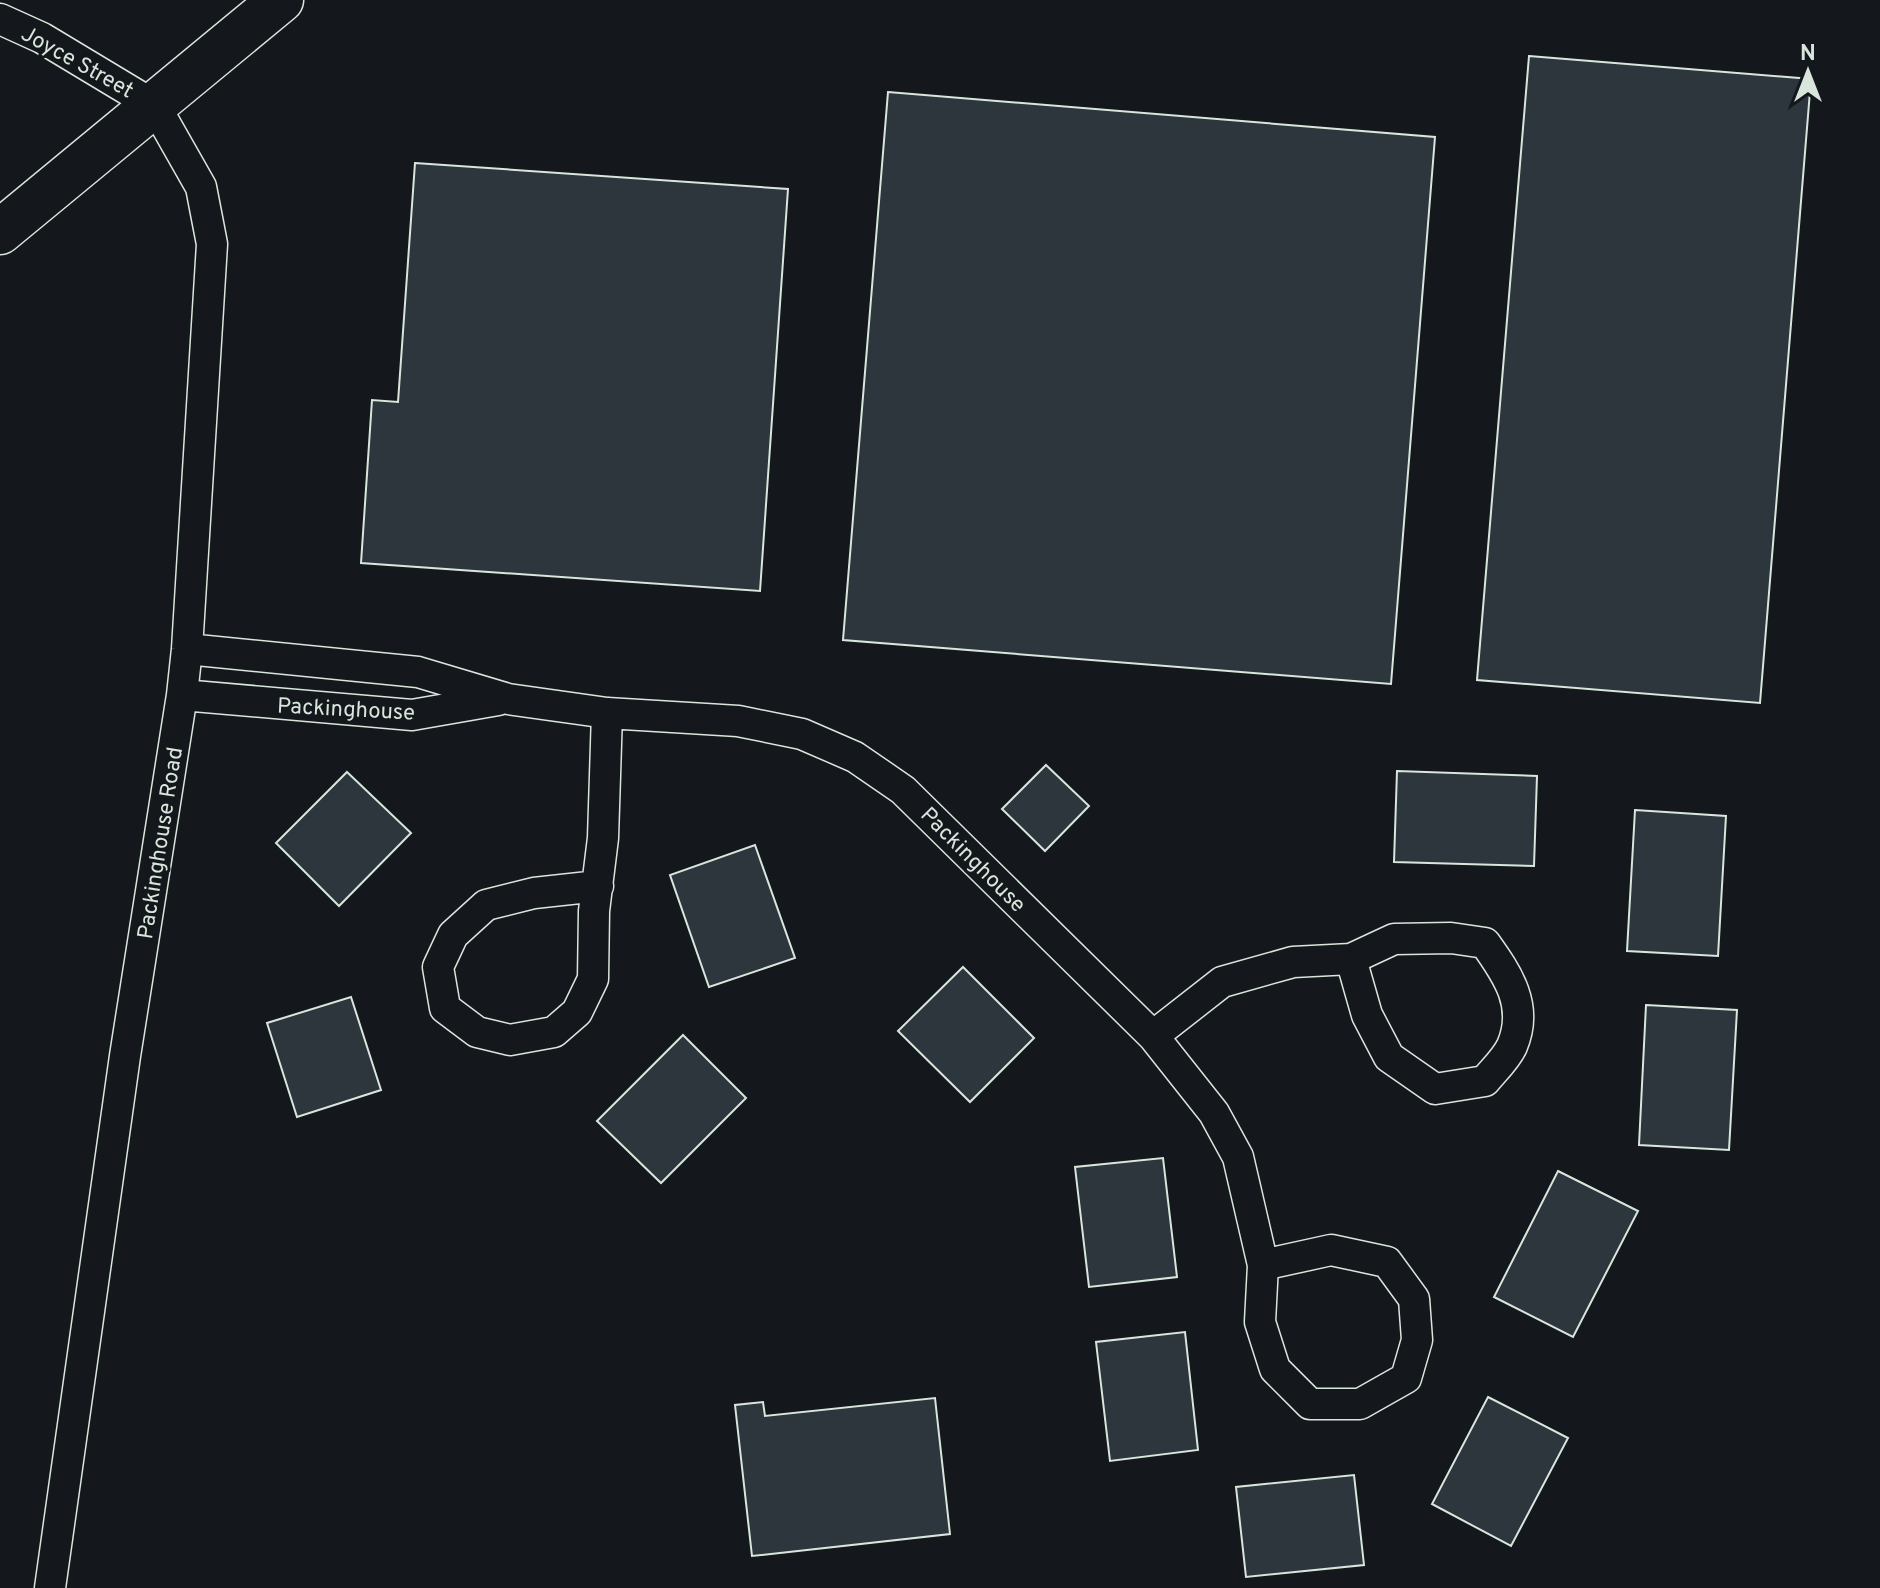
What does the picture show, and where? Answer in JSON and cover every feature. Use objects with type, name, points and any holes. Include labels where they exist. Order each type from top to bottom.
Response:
[{"type":"main road","points":[[0,232],[281,0]]},
{"type":"street","name":"Joyce Street","points":[[0,19],[42,38],[155,106]]},
{"type":"street","name":"Packinghouse Road","points":[[50,1588],[125,1056],[187,649],[212,244],[201,187],[155,106]]},
{"type":"street","name":"Packinghouse","points":[[187,649],[418,672],[508,699],[607,713],[738,721],[802,734],[855,757],[903,790],[1153,1036],[1214,1113],[1238,1157],[1263,1265]]},
{"type":"street","name":"Packinghouse","points":[[182,695],[412,715],[508,699]]},
{"type":"street","points":[[598,886],[534,893],[486,905],[453,935],[438,967],[445,1008],[477,1032],[510,1040],[554,1032],[577,1012],[593,979],[594,911],[598,886],[603,838],[607,713]]},
{"type":"street","points":[[1153,1036],[1222,982],[1293,962],[1351,959],[1394,939],[1451,938],[1485,943],[1506,972],[1520,1009],[1512,1047],[1485,1081],[1435,1089],[1389,1057],[1367,1015],[1351,959]]},
{"type":"street","points":[[1331,1250],[1387,1262],[1414,1299],[1417,1340],[1406,1378],[1360,1404],[1310,1404],[1275,1369],[1260,1322],[1263,1265],[1331,1250]]},
{"type":"building","points":[[1529,56],[1811,79],[1760,703],[1477,680]]},
{"type":"building","points":[[888,92],[1435,137],[1391,684],[843,640]]},
{"type":"building","points":[[415,163],[788,189],[760,591],[361,563],[372,400],[398,402]]},
{"type":"building","points":[[1046,765],[1089,806],[1045,851],[1002,809]]},
{"type":"building","points":[[1397,771],[1537,776],[1534,866],[1394,862]]},
{"type":"building","points":[[347,772],[411,833],[339,906],[276,843]]},
{"type":"building","points":[[1635,810],[1726,816],[1718,956],[1627,951]]},
{"type":"building","points":[[755,845],[795,958],[709,987],[670,875]]},
{"type":"building","points":[[963,967],[1034,1038],[970,1102],[898,1031]]},
{"type":"building","points":[[351,997],[381,1090],[297,1117],[267,1023]]},
{"type":"building","points":[[1646,1005],[1737,1010],[1729,1150],[1639,1145]]},
{"type":"building","points":[[683,1035],[746,1098],[661,1183],[597,1121]]},
{"type":"building","points":[[1163,1158],[1177,1277],[1089,1287],[1075,1167]]},
{"type":"building","points":[[1558,1171],[1638,1211],[1573,1337],[1494,1297]]},
{"type":"building","points":[[1185,1332],[1198,1450],[1110,1461],[1096,1342]]},
{"type":"building","points":[[1488,1397],[1568,1438],[1511,1546],[1432,1504]]},
{"type":"building","points":[[935,1398],[950,1534],[752,1556],[735,1405],[763,1402],[765,1416]]},
{"type":"building","points":[[1354,1475],[1364,1565],[1246,1577],[1236,1487]]}]
